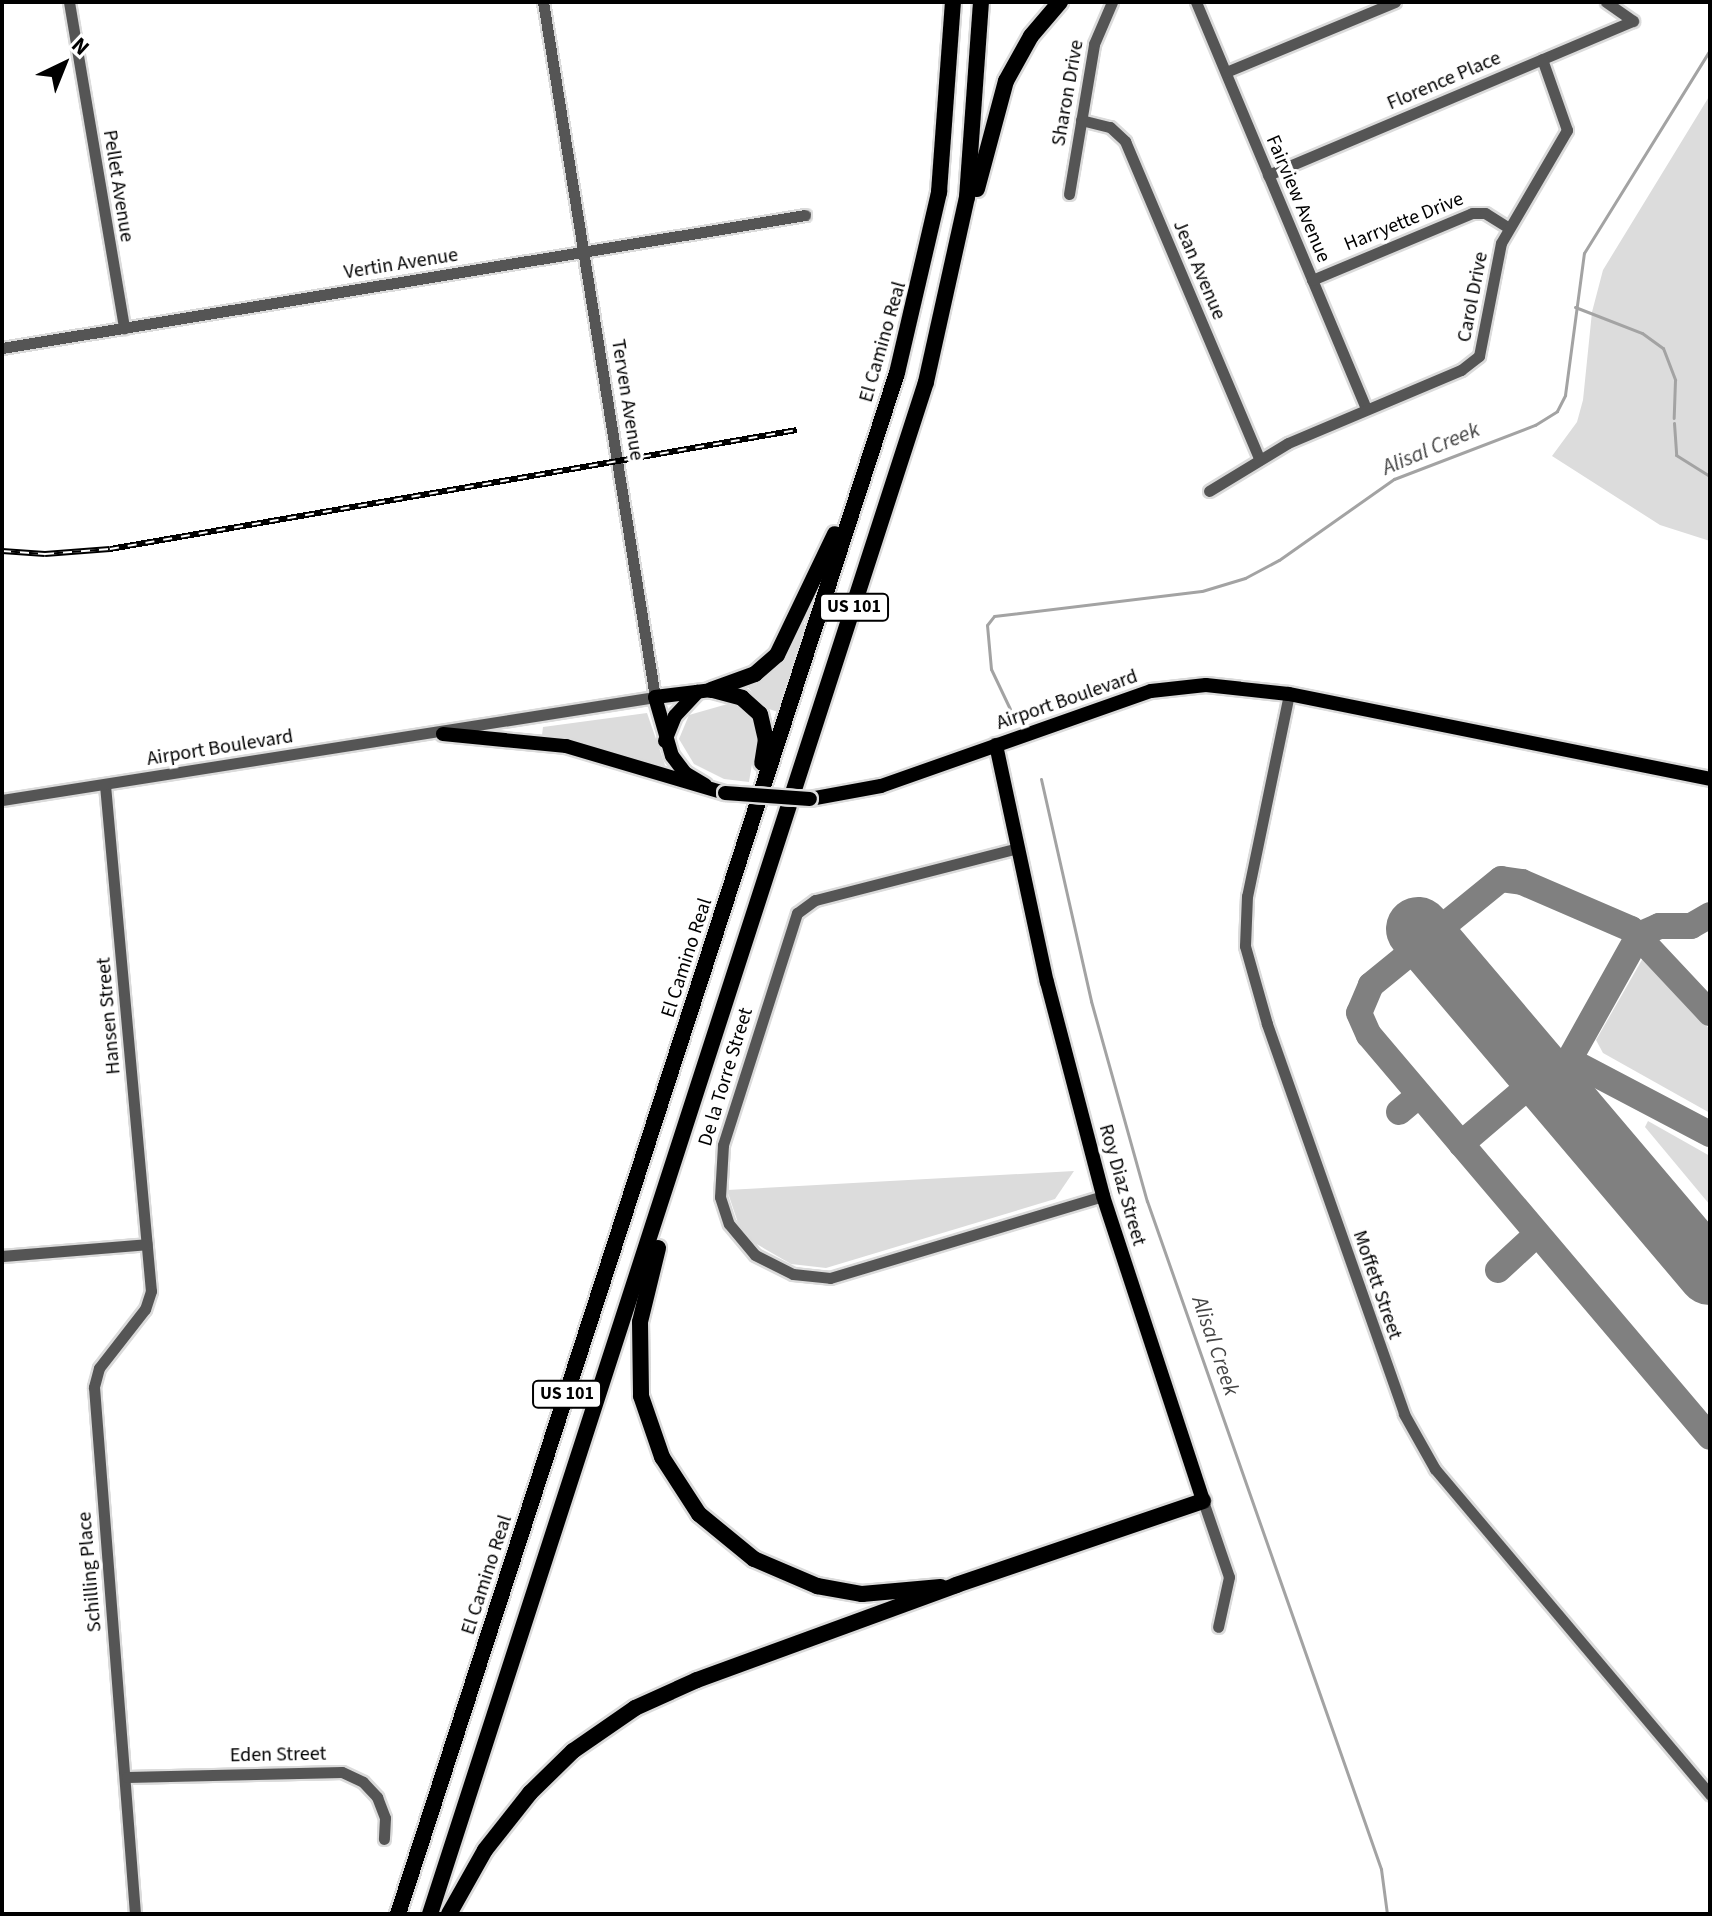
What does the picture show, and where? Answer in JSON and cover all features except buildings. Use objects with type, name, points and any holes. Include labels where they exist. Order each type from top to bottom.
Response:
[{"type":"highway","points":[[944,2],[946,131]]},
{"type":"highway","name":"El Camino Real","points":[[398,1914],[877,435],[927,254],[946,131],[953,2]]},
{"type":"highway","name":"US 101","points":[[430,1914],[911,432],[956,259],[975,133],[981,2]]},
{"type":"highway","points":[[956,259],[1001,92],[1020,52],[1060,2]]},
{"type":"highway","points":[[704,691],[755,674],[787,642],[877,435]]},
{"type":"highway","points":[[704,691],[752,704],[764,726],[764,751],[735,873]]},
{"type":"highway","points":[[664,1199],[662,1235],[640,1322],[638,1372],[653,1436],[685,1496],[735,1546],[801,1581],[862,1594],[956,1585]]},
{"type":"highway","points":[[449,1914],[509,1818],[550,1772],[600,1730],[697,1680],[956,1585],[1203,1501]]},
{"type":"main road","name":"Airport Boulevard","points":[[443,734],[566,746],[688,786],[707,787],[725,793],[776,799],[843,796],[1126,699],[1178,686],[1289,694],[1710,779]]},
{"type":"main road","points":[[655,697],[704,691]]},
{"type":"main road","points":[[665,741],[675,716],[704,691]]},
{"type":"main road","name":"Terven Avenue","points":[[655,697],[665,741],[685,773],[707,787]]},
{"type":"main road","name":"Roy Diaz Street","points":[[996,745],[1103,1196],[1203,1501]]},
{"type":"street","name":"Pellet Avenue","points":[[69,2],[124,328]]},
{"type":"street","name":"Terven Avenue","points":[[543,2],[655,697]]},
{"type":"street","name":"Sharon Drive","points":[[1069,194],[1094,44],[1112,2]]},
{"type":"street","name":"Fairview Avenue","points":[[1196,2],[1366,409]]},
{"type":"street","points":[[1226,72],[1395,2]]},
{"type":"street","name":"Florence Place","points":[[1268,175],[1633,21],[1606,2]]},
{"type":"street","name":"Carol Drive","points":[[1209,491],[1260,460],[1366,409],[1461,370],[1479,356],[1487,337],[1497,257],[1509,228],[1567,127],[1542,59]]},
{"type":"street","name":"Jean Avenue","points":[[1081,120],[1110,127],[1128,146],[1260,460]]},
{"type":"street","name":"Harryette Drive","points":[[1312,280],[1468,213],[1482,212],[1509,228]]},
{"type":"street","name":"Vertin Avenue","points":[[2,348],[805,215]]},
{"type":"street","name":"Moffett Street","points":[[1289,694],[1247,896],[1245,946],[1267,1024],[1404,1414],[1435,1469],[1710,1794]]},
{"type":"street","name":"Airport Boulevard","points":[[2,800],[443,734],[655,697]]},
{"type":"street","name":"Hansen Street","points":[[105,785],[147,1244]]},
{"type":"street","name":"De la Torre Street","points":[[1018,848],[815,900],[797,913],[723,1145],[720,1197],[729,1224],[755,1255],[793,1274],[830,1278],[1103,1196]]},
{"type":"street","points":[[2,1256],[147,1244]]},
{"type":"street","name":"Schilling Place","points":[[135,1914],[127,1777],[94,1387],[110,1352],[145,1309],[151,1291],[147,1244]]},
{"type":"street","name":"Roy Diaz Street","points":[[1203,1501],[1229,1577],[1218,1627]]},
{"type":"street","name":"Eden Street","points":[[127,1777],[342,1772],[363,1782],[377,1797],[385,1818],[384,1839]]},
{"type":"shaded area","points":[[1710,95],[1710,541],[1660,525],[1552,456],[1577,422],[1583,400],[1592,312],[1603,270]]},
{"type":"shaded area","points":[[802,624],[806,625],[778,712],[763,707],[747,686],[779,663]]},
{"type":"shaded area","points":[[731,703],[753,715],[758,728],[749,782],[724,779],[694,764],[679,739],[689,715]]},
{"type":"shaded area","points":[[647,713],[665,765],[662,772],[542,735],[543,727]]},
{"type":"shaded area","points":[[1643,958],[1653,962],[1710,1030],[1710,1113],[1603,1053],[1596,1040]]},
{"type":"shaded area","points":[[1648,1121],[1710,1156],[1710,1205],[1645,1127]]},
{"type":"shaded area","points":[[1074,1171],[1055,1199],[826,1268],[791,1264],[753,1242],[738,1223],[727,1190]]},
{"type":"waterway","name":"Alisal Creek","points":[[1010,709],[991,669],[987,625],[994,616],[1202,591],[1245,578],[1279,560],[1394,479],[1535,425],[1557,411],[1565,395],[1584,253],[1710,50]]},
{"type":"waterway","points":[[1575,307],[1642,333],[1663,348],[1675,380],[1674,418]]},
{"type":"waterway","points":[[1674,423],[1676,455],[1710,476]]},
{"type":"waterway","name":"Alisal Creek","points":[[1041,779],[1091,1001],[1147,1201],[1381,1869],[1387,1914]]},
{"type":"taxiway","points":[[1710,1013],[1631,929],[1522,882],[1501,879],[1371,985],[1359,1013],[1369,1035],[1710,1437]]},
{"type":"taxiway","points":[[1569,1060],[1639,935],[1659,926],[1691,926],[1710,915]]},
{"type":"taxiway","points":[[1461,1144],[1555,1064],[1569,1060],[1710,1134]]},
{"type":"taxiway","points":[[1399,1112],[1419,1095]]},
{"type":"taxiway","points":[[1498,1270],[1537,1234]]},
{"type":"runway","points":[[1418,929],[1710,1273]]},
{"type":"railway","points":[[2,551],[45,554],[110,549],[797,430]]}]
